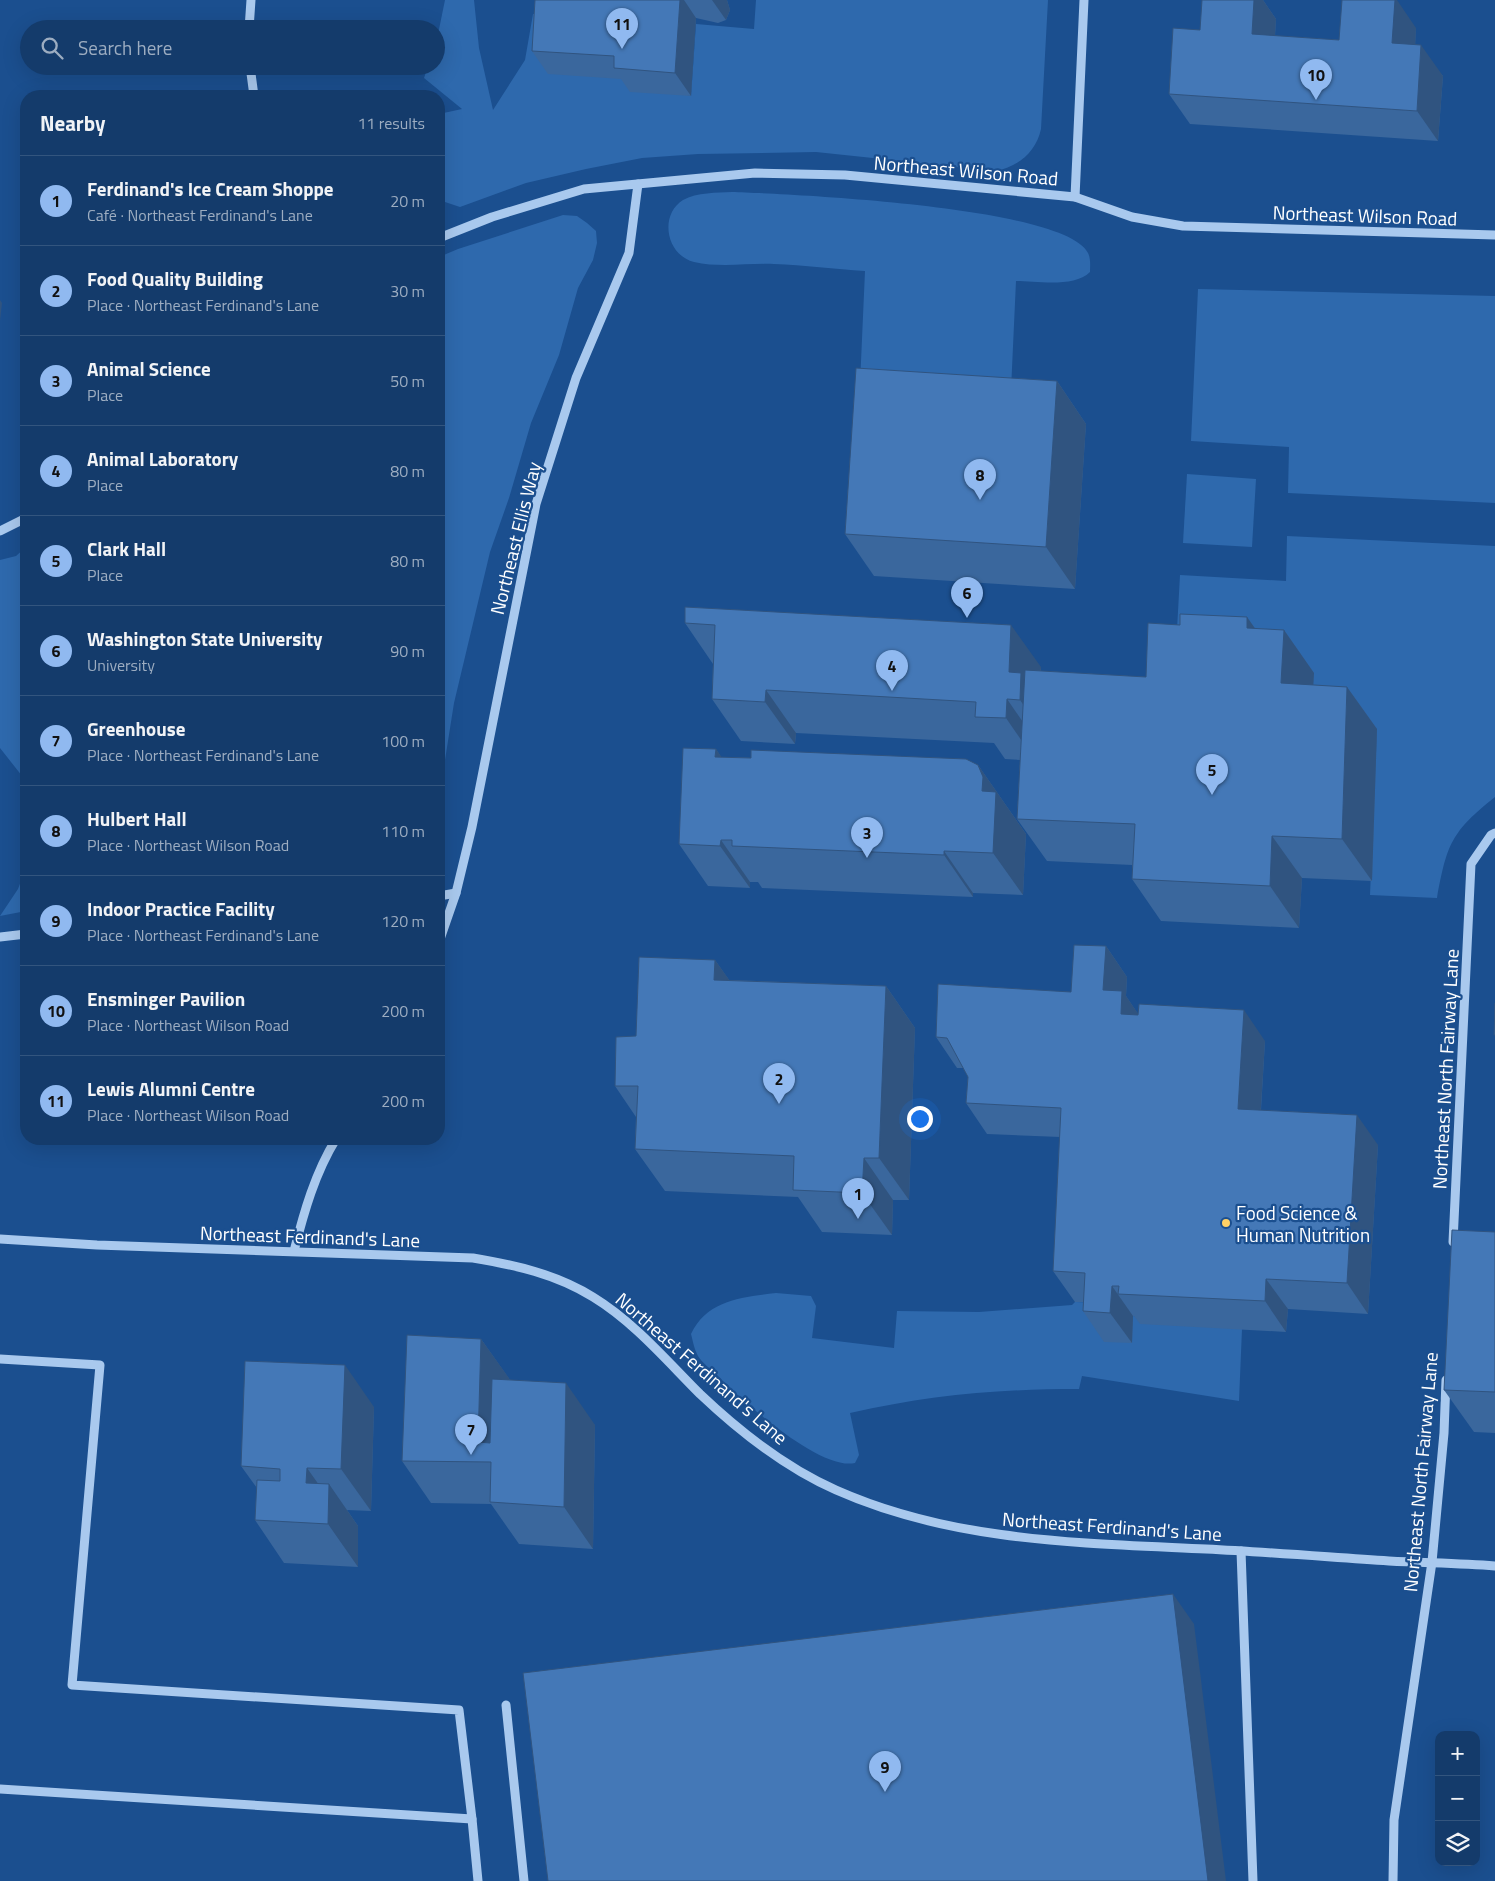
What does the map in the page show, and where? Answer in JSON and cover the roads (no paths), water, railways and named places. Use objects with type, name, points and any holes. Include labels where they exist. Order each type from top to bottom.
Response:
[{"type":"street","points":[[250,20],[251,0]]},
{"type":"street","points":[[1075,197],[1084,0]]},
{"type":"street","points":[[251,75],[253,90]]},
{"type":"street","name":"Northeast Wilson Road","points":[[445,236],[492,217],[584,189],[754,173],[845,175],[1075,197],[1132,217],[1183,226],[1495,235]]},
{"type":"street","name":"Northeast Ellis Way","points":[[445,925],[456,893],[488,752],[509,632],[536,504],[576,378],[629,253],[638,184]]},
{"type":"street","points":[[0,531],[20,521]]},
{"type":"street","name":"Northeast North Fairway Lane","points":[[1452,1248],[1471,864],[1491,835],[1495,834]]},
{"type":"street","points":[[445,895],[456,893]]},
{"type":"street","points":[[0,937],[20,935]]},
{"type":"street","points":[[294,1250],[324,1158],[332,1145]]},
{"type":"street","name":"Northeast Ferdinand's Lane","points":[[0,1239],[196,1249],[294,1250],[473,1258],[536,1270],[594,1297],[634,1328],[702,1395],[744,1432],[790,1465],[833,1488],[906,1517],[989,1533],[1085,1544],[1495,1566]]},
{"type":"street","points":[[0,1359],[100,1365],[72,1685],[459,1710],[478,1881]]},
{"type":"street","name":"Northeast North Fairway Lane","points":[[1393,1881],[1394,1820],[1432,1562],[1444,1433],[1447,1367]]},
{"type":"street","points":[[1241,1551],[1253,1881]]},
{"type":"street","points":[[506,1705],[524,1881]]},
{"type":"street","points":[[0,1789],[472,1819]]},
{"type":"place","name":"Lewis Alumni Centre","points":[[622,49]]},
{"type":"place","name":"Ensminger Pavilion","points":[[1316,100]]},
{"type":"place","name":"Hulbert Hall","points":[[980,500]]},
{"type":"place","name":"Washington State University","points":[[967,618]]},
{"type":"place","name":"Animal Laboratory","points":[[892,691]]},
{"type":"place","name":"Clark Hall","points":[[1212,795]]},
{"type":"place","name":"Animal Science","points":[[867,858]]},
{"type":"place","name":"Food Quality Building","points":[[779,1104]]},
{"type":"place","name":"Ferdinand's Ice Cream Shoppe","points":[[858,1219]]},
{"type":"place","name":"Food Science & Human Nutrition","points":[[1226,1223]]},
{"type":"place","name":"Greenhouse","points":[[471,1455]]},
{"type":"place","name":"Indoor Practice Facility","points":[[885,1792]]}]
